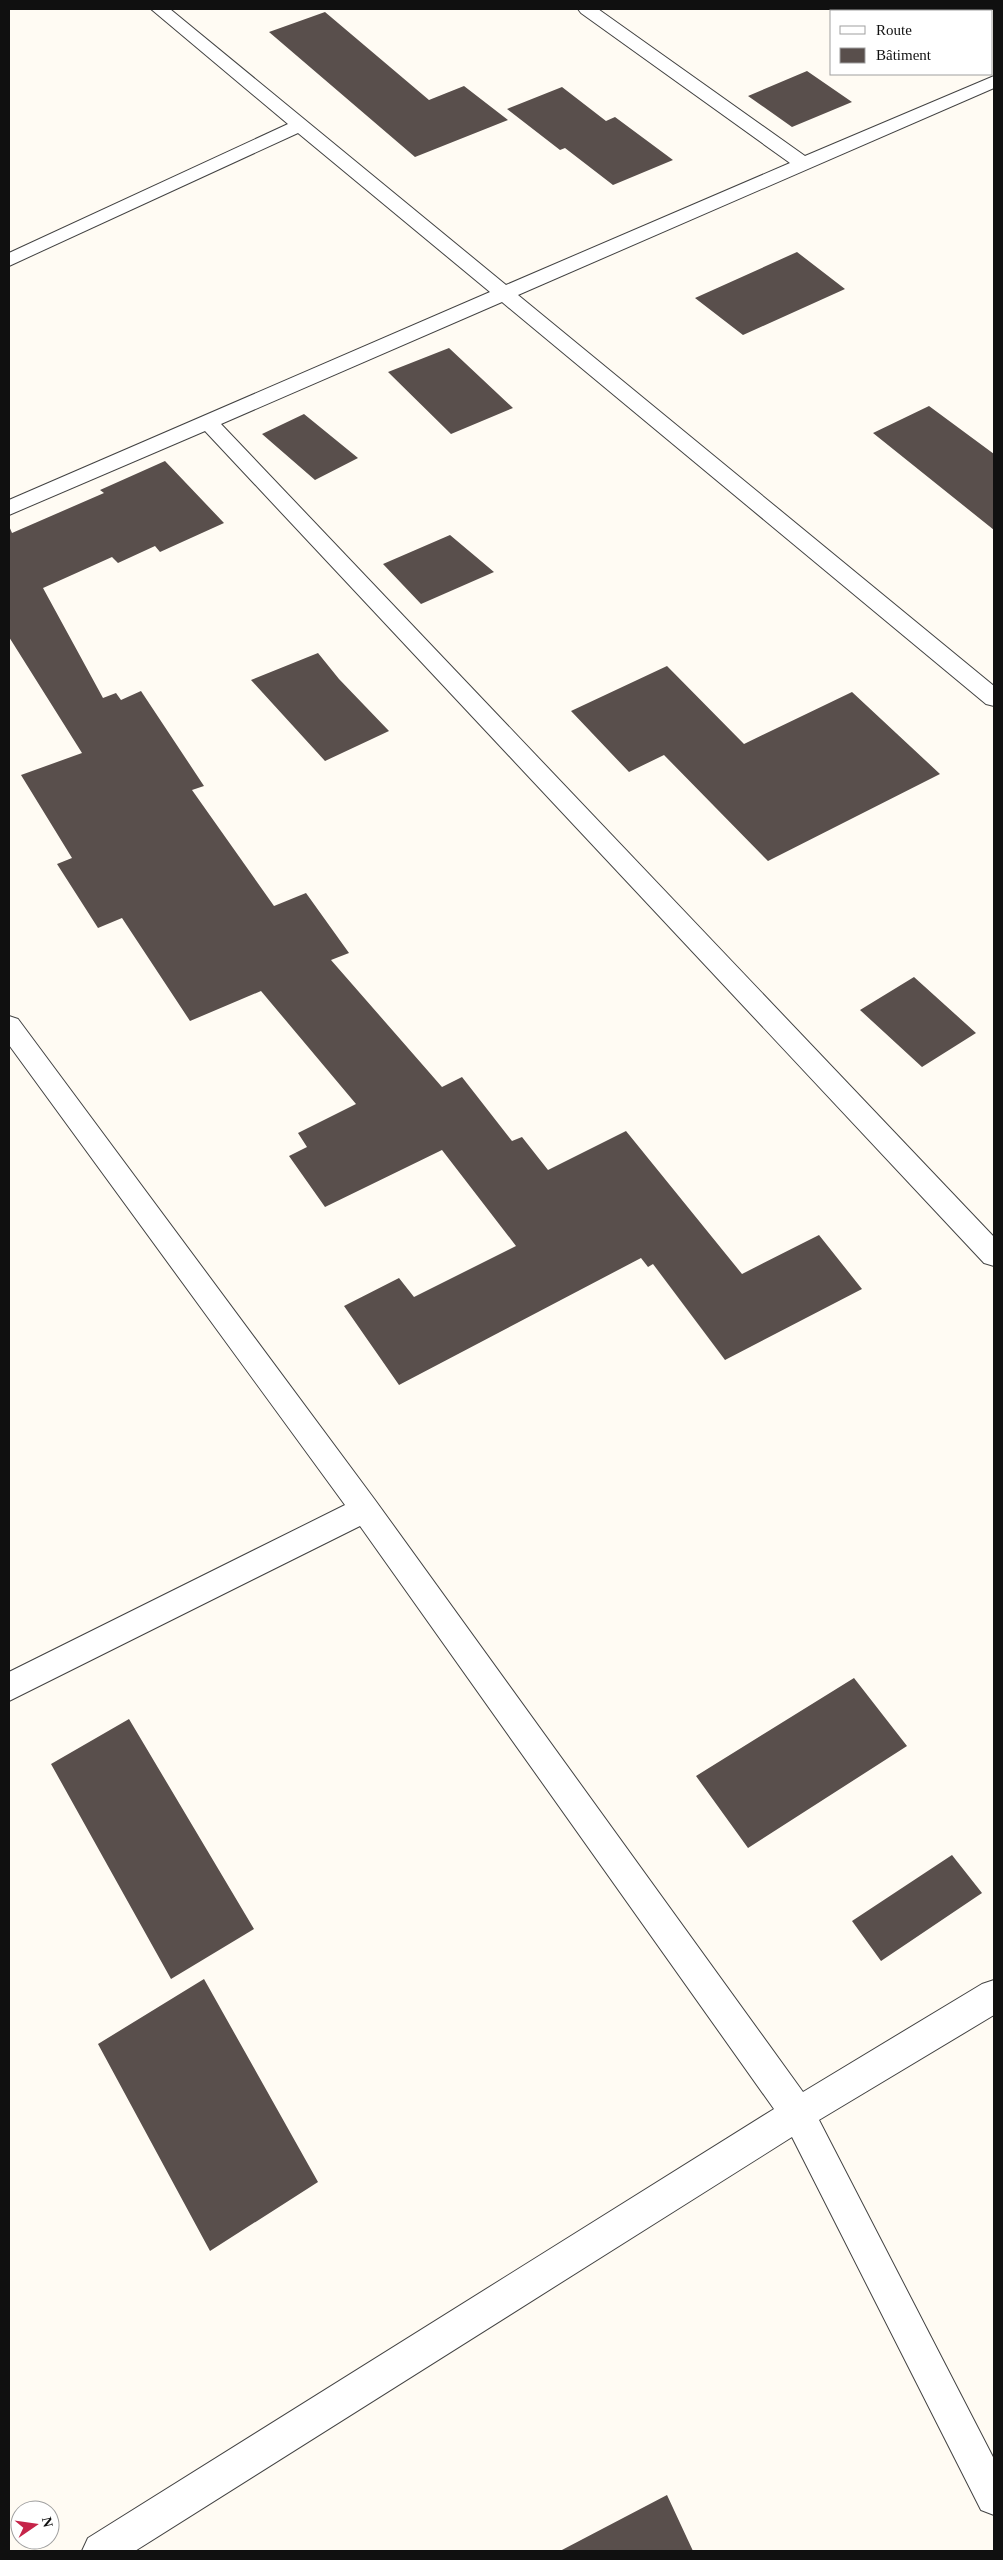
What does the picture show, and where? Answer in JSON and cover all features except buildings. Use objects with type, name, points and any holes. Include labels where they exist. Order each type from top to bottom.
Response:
[{"type":"street","points":[[160,9],[994,698]]},
{"type":"street","points":[[587,9],[804,164]]},
{"type":"street","points":[[9,508],[209,423],[994,81]]},
{"type":"street","points":[[9,260],[300,125]]},
{"type":"street","points":[[209,423],[994,1255]]},
{"type":"street","points":[[9,1026],[365,1509],[798,2114],[994,2497]]},
{"type":"street","points":[[9,1687],[365,1509]]},
{"type":"street","points":[[101,2551],[798,2114],[994,1996]]}]
